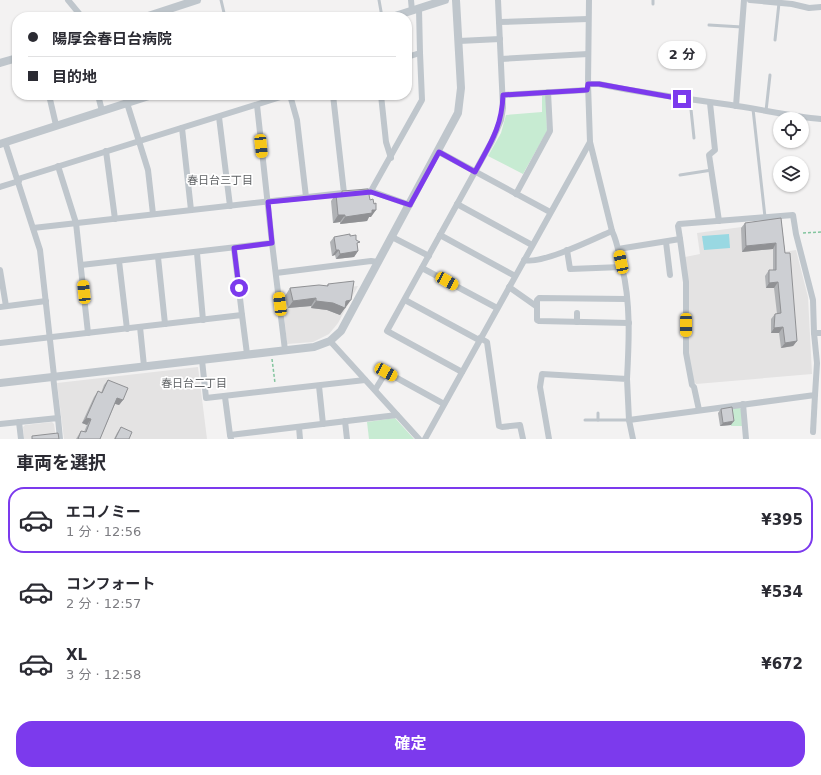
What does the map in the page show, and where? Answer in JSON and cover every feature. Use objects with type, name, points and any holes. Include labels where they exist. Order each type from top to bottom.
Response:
[{"type":"street","points":[[68,0],[78,12]]},
{"type":"street","points":[[160,12],[196,0]]},
{"type":"street","points":[[371,192],[422,100],[420,53],[415,10],[411,0]]},
{"type":"street","points":[[408,12],[445,0]]},
{"type":"street","points":[[0,383],[314,347],[330,341],[341,331],[454,124],[461,102],[456,0]]},
{"type":"street","points":[[462,372],[387,331],[498,130],[501,120],[503,95],[498,0]]},
{"type":"street","points":[[589,0],[588,19],[591,45],[588,54],[587,87],[590,142],[622,267],[629,323],[627,379],[629,420],[633,439]]},
{"type":"street","points":[[736,106],[744,0]]},
{"type":"street","points":[[750,0],[778,3],[801,3],[809,8],[821,7]]},
{"type":"street","points":[[499,22],[588,19]]},
{"type":"street","points":[[459,41],[500,39]]},
{"type":"street","points":[[412,56],[420,53]]},
{"type":"street","points":[[501,59],[588,54]]},
{"type":"street","points":[[0,63],[12,59]]},
{"type":"street","points":[[503,95],[548,92],[599,84],[690,100],[736,106],[798,118],[821,118]]},
{"type":"street","points":[[516,194],[550,131],[548,92]]},
{"type":"street","points":[[50,100],[56,125]]},
{"type":"street","points":[[99,100],[102,111]]},
{"type":"street","points":[[60,439],[40,250],[18,180],[3,143],[136,100]]},
{"type":"street","points":[[0,188],[58,166],[272,100]]},
{"type":"street","points":[[291,100],[297,120],[306,197]]},
{"type":"street","points":[[334,100],[344,193]]},
{"type":"street","points":[[382,100],[386,142],[391,158]]},
{"type":"street","points":[[127,103],[148,170],[153,214]]},
{"type":"street","points":[[710,103],[715,150],[709,155],[719,221]]},
{"type":"street","points":[[256,105],[285,350]]},
{"type":"street","points":[[219,117],[230,206]]},
{"type":"street","points":[[182,128],[191,210]]},
{"type":"street","points":[[426,439],[508,287],[590,142]]},
{"type":"street","points":[[106,151],[115,219]]},
{"type":"street","points":[[439,152],[550,212]]},
{"type":"street","points":[[58,166],[76,223],[88,333]]},
{"type":"street","points":[[33,228],[344,193],[371,192],[410,205]]},
{"type":"street","points":[[457,204],[532,245]]},
{"type":"street","points":[[699,410],[694,387],[692,385],[686,353],[686,282],[678,226],[679,224],[793,215],[796,234],[813,300],[817,363],[813,432]]},
{"type":"street","points":[[524,260],[531,262],[567,250],[612,231]]},
{"type":"street","points":[[440,235],[515,276]]},
{"type":"street","points":[[392,237],[429,256]]},
{"type":"street","points":[[618,249],[680,239]]},
{"type":"street","points":[[666,242],[670,275]]},
{"type":"street","points":[[81,265],[197,253],[272,243]]},
{"type":"street","points":[[234,248],[247,354]]},
{"type":"street","points":[[567,250],[570,269],[622,267]]},
{"type":"street","points":[[197,253],[203,320]]},
{"type":"street","points":[[158,257],[165,324]]},
{"type":"street","points":[[120,261],[127,329]]},
{"type":"street","points":[[276,273],[371,261],[378,262]]},
{"type":"street","points":[[422,268],[497,308]]},
{"type":"street","points":[[0,270],[3,307],[46,301]]},
{"type":"street","points":[[508,287],[536,306]]},
{"type":"street","points":[[626,299],[539,298],[536,300],[537,320],[629,323]]},
{"type":"street","points":[[405,300],[487,342],[497,402],[499,426],[520,425],[523,439]]},
{"type":"street","points":[[576,322],[577,313]]},
{"type":"street","points":[[0,343],[242,315]]},
{"type":"street","points":[[140,327],[144,366]]},
{"type":"street","points":[[814,333],[821,333]]},
{"type":"street","points":[[330,341],[419,439]]},
{"type":"street","points":[[202,360],[206,398],[365,380]]},
{"type":"street","points":[[549,439],[545,405],[540,387],[541,371],[627,379]]},
{"type":"street","points":[[375,390],[386,372],[444,404]]},
{"type":"street","points":[[319,386],[323,424]]},
{"type":"street","points":[[629,420],[815,395]]},
{"type":"street","points":[[225,397],[230,437],[397,415]]},
{"type":"street","points":[[743,404],[746,439]]},
{"type":"street","points":[[0,424],[58,418]]},
{"type":"street","points":[[345,421],[347,439]]},
{"type":"street","points":[[20,422],[21,439]]},
{"type":"street","points":[[299,427],[300,439]]},
{"type":"lane","points":[[221,0],[224,12]]},
{"type":"lane","points":[[379,0],[381,12]]},
{"type":"lane","points":[[775,40],[778,3]]},
{"type":"lane","points":[[709,25],[742,27]]},
{"type":"lane","points":[[766,112],[770,75]]},
{"type":"lane","points":[[690,100],[694,138]]},
{"type":"lane","points":[[753,109],[765,217]]},
{"type":"lane","points":[[680,175],[712,170]]},
{"type":"lane","points":[[598,414],[598,420]]},
{"type":"lane","points":[[585,420],[629,420]]},
{"type":"path","points":[[796,234],[821,232]]},
{"type":"path","points":[[271,352],[276,391]]},
{"type":"shaded area","points":[[778,222],[783,252],[796,250],[808,297],[812,374],[696,384],[692,380],[688,356],[685,257],[700,254],[697,233]]},
{"type":"shaded area","points":[[358,286],[338,323],[329,334],[313,342],[287,344],[282,295]]},
{"type":"shaded area","points":[[198,367],[207,439],[64,439],[57,383]]},
{"type":"shaded area","points":[[52,422],[54,424],[56,439],[24,439],[23,427],[25,425]]},
{"type":"green space","points":[[546,95],[547,131],[523,174],[488,156],[501,133],[506,115],[542,112],[542,96]]},
{"type":"green space","points":[[738,407],[741,409],[742,426],[731,426],[729,408]]},
{"type":"green space","points":[[395,418],[414,439],[369,439],[367,422]]},
{"type":"water","points":[[729,234],[730,248],[704,250],[702,236]]},
{"type":"building","points":[[368,189],[370,200],[373,199],[374,204],[376,203],[376,210],[372,210],[372,213],[345,217],[345,215],[338,215],[336,194],[342,193],[342,191]]},
{"type":"building","points":[[781,218],[785,253],[790,253],[797,341],[785,343],[783,327],[774,328],[775,314],[781,313],[778,282],[769,283],[769,270],[776,270],[776,243],[746,246],[745,223]]},
{"type":"building","points":[[350,234],[350,236],[356,235],[356,240],[360,242],[357,243],[358,251],[340,254],[339,250],[336,250],[334,237]]},
{"type":"building","points":[[354,281],[351,300],[346,301],[345,308],[333,303],[316,301],[316,298],[293,301],[290,288],[319,285],[328,286],[328,284]]},
{"type":"building","points":[[108,380],[128,388],[123,400],[117,398],[100,439],[78,439],[81,431],[86,432],[91,419],[86,418],[98,391],[102,393]]},
{"type":"building","points":[[732,407],[734,421],[723,423],[721,409]]},
{"type":"building","points":[[121,427],[132,432],[129,439],[115,439]]},
{"type":"building","points":[[58,433],[59,439],[32,439],[32,436]]},
{"type":"district","name":"春日台三丁目","points":[[220,180]]},
{"type":"district","name":"春日台二丁目","points":[[194,383]]},
{"type":"route","points":[[239,288],[234,248],[272,243],[268,202],[344,193],[371,192],[410,205],[439,152],[475,172],[498,130],[501,120],[503,95],[587,90],[588,84],[599,84],[682,99]]}]
